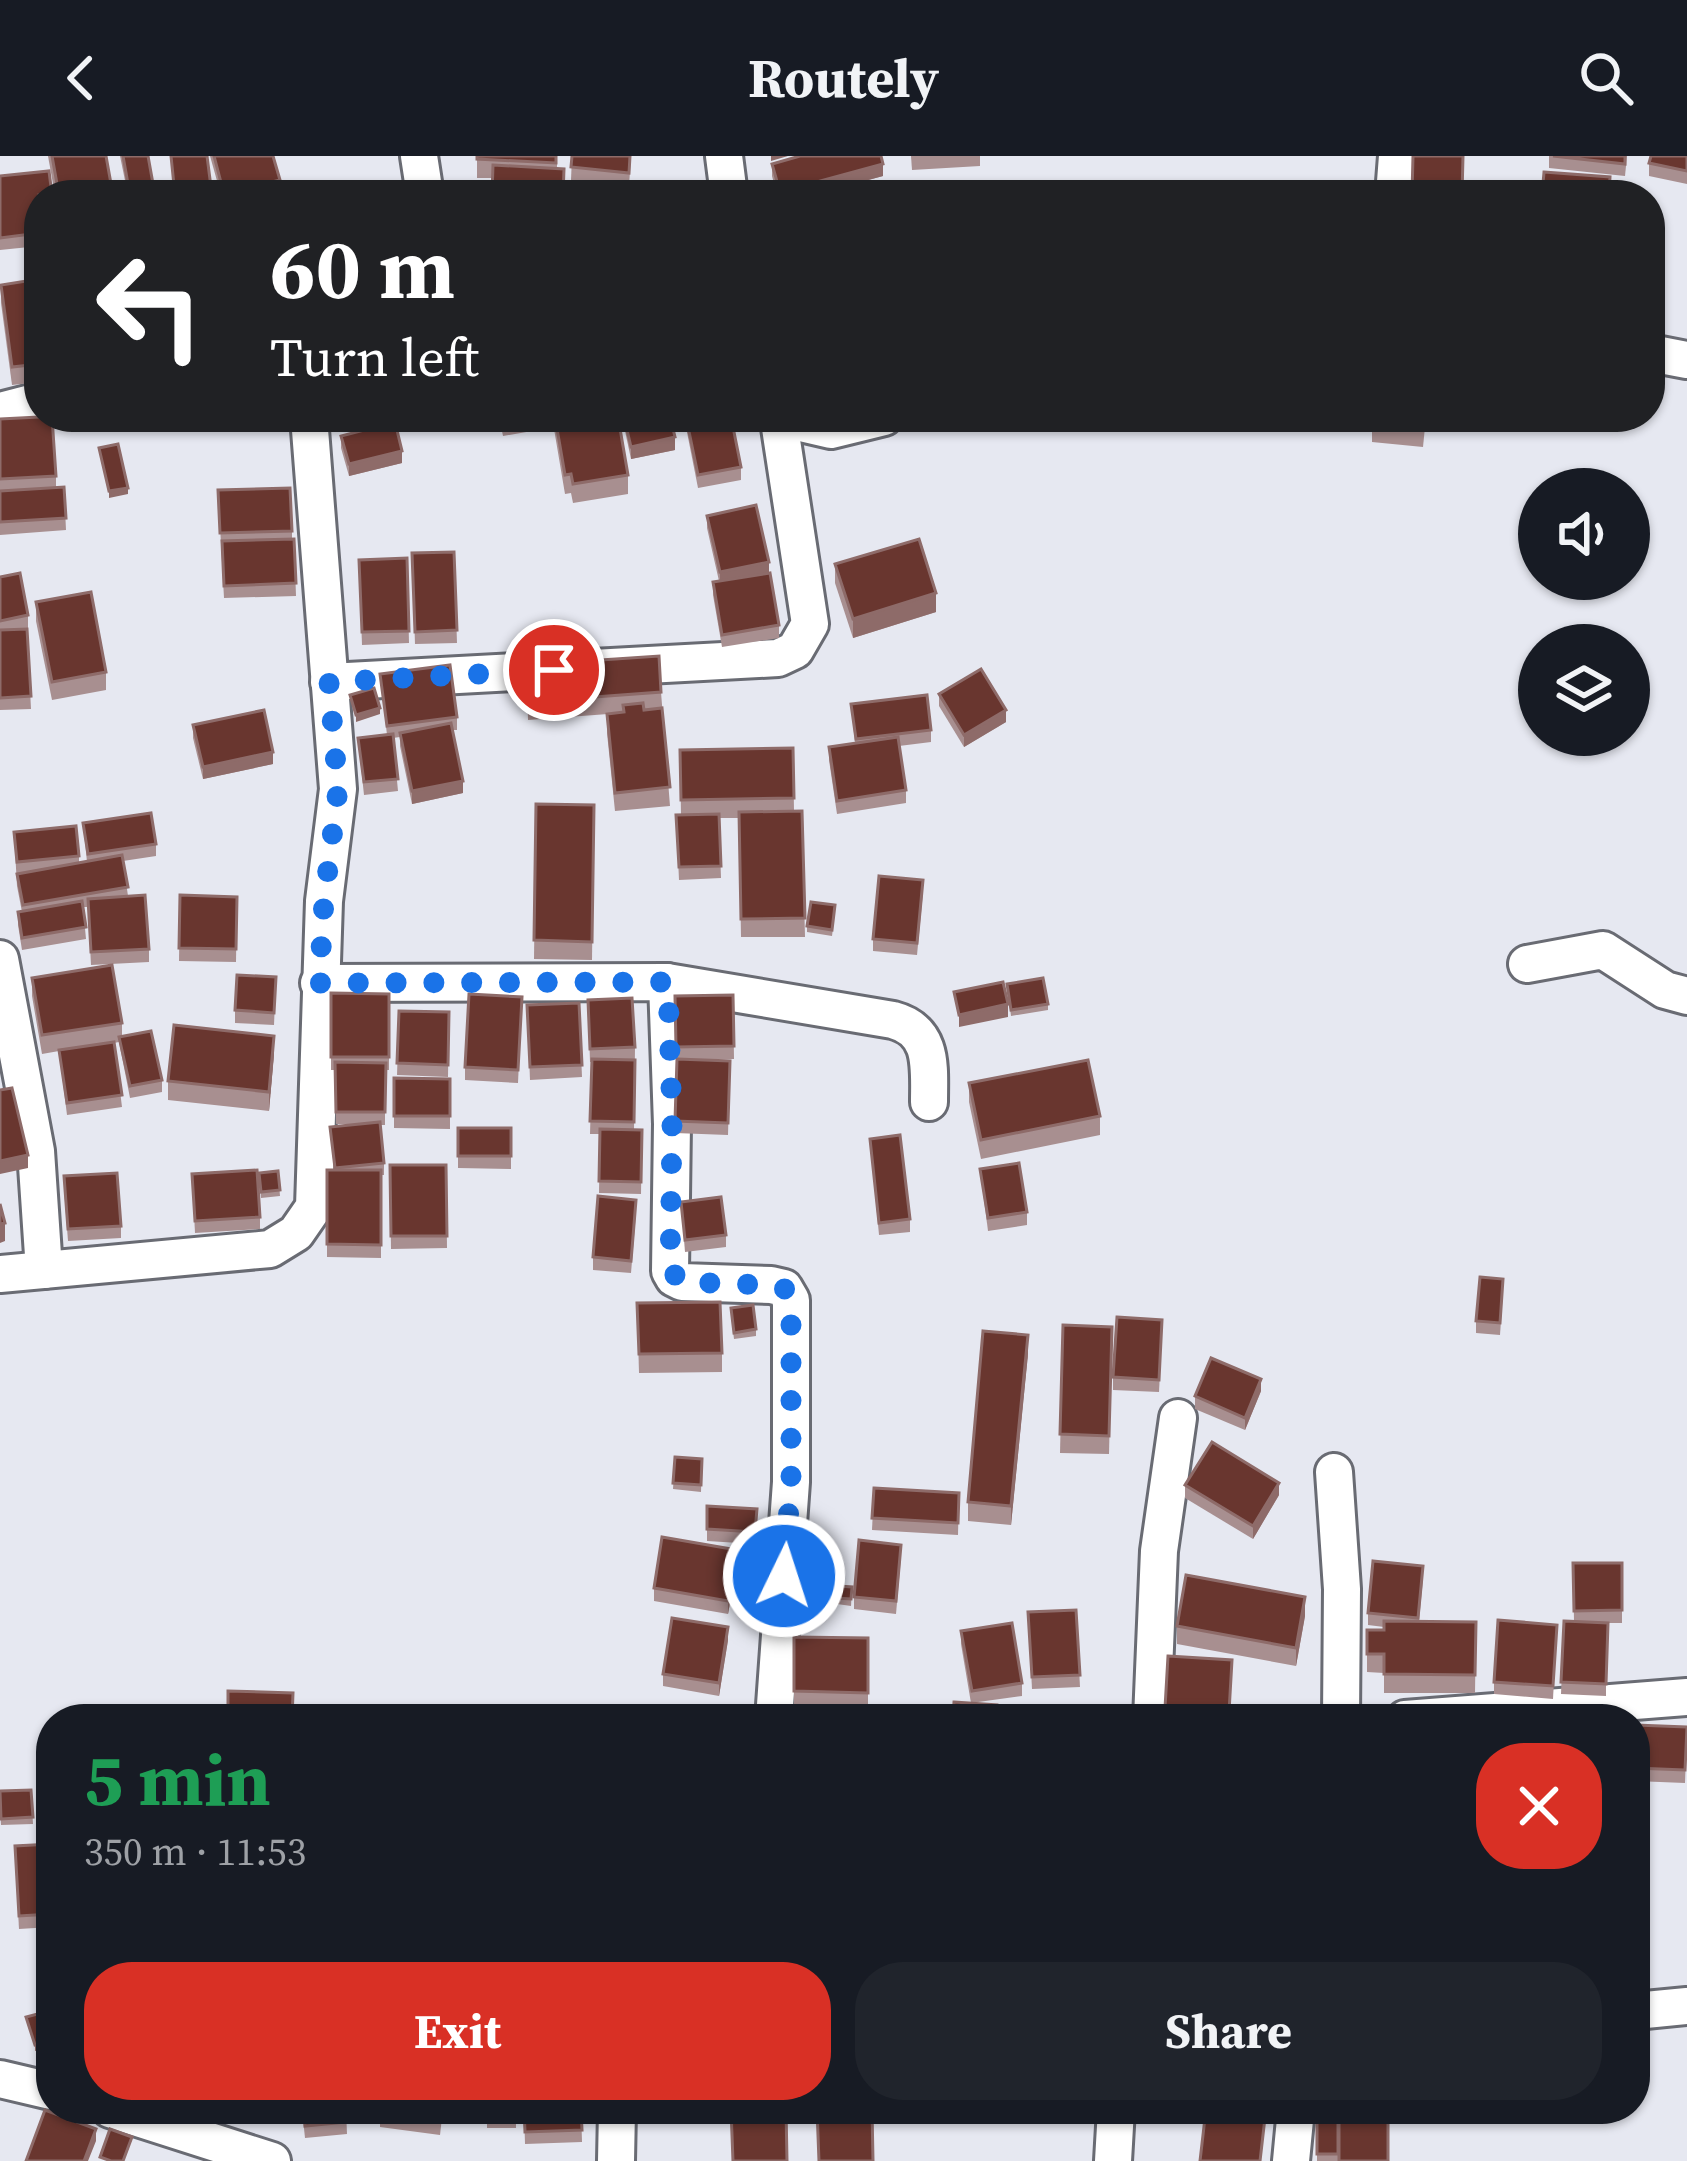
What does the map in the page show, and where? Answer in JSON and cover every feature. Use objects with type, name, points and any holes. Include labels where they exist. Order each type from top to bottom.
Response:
[{"type":"street","points":[[0,1274],[270,1249],[296,1233],[314,1207],[319,983],[338,789],[310,432]]},
{"type":"street","points":[[329,682],[778,658],[795,650],[810,624],[779,432]]},
{"type":"street","points":[[1527,964],[1603,950],[1664,990],[1687,996]]},
{"type":"street","points":[[0,959],[36,1151],[44,1270]]},
{"type":"street","points":[[319,983],[668,982],[905,1023],[929,1050],[929,1102]]},
{"type":"street","points":[[668,982],[670,1270],[682,1282],[784,1288],[791,1300],[791,1481],[775,1704]]},
{"type":"street","points":[[1153,1704],[1159,1551],[1178,1418]]},
{"type":"street","points":[[1334,1472],[1342,1588],[1342,1704]]},
{"type":"street","points":[[1597,1704],[1687,1697]]},
{"type":"street","points":[[1650,2010],[1687,2006]]},
{"type":"street","points":[[0,2079],[36,2087]]},
{"type":"street","points":[[157,2124],[272,2161]]},
{"type":"street","points":[[616,2161],[617,2124]]},
{"type":"street","points":[[1113,2161],[1115,2124]]},
{"type":"street","points":[[1291,2161],[1295,2124]]},
{"type":"building","points":[[52,156],[106,156],[110,180],[56,180]]},
{"type":"building","points":[[123,156],[148,156],[152,180],[127,180]]},
{"type":"building","points":[[171,156],[207,156],[210,180],[173,180]]},
{"type":"building","points":[[214,156],[273,156],[280,180],[220,180]]},
{"type":"building","points":[[556,156],[556,163],[477,159]]},
{"type":"building","points":[[572,156],[630,156],[629,173],[571,167]]},
{"type":"building","points":[[800,156],[881,156],[883,164],[824,180],[777,180],[772,164]]},
{"type":"building","points":[[1413,156],[1463,156],[1462,180],[1412,180]]},
{"type":"building","points":[[1553,156],[1625,156],[1625,164]]},
{"type":"building","points":[[1651,156],[1687,156],[1687,171],[1649,163]]},
{"type":"building","points":[[493,165],[564,169],[564,180],[492,180]]},
{"type":"building","points":[[49,171],[50,180],[24,180],[24,235],[0,238],[0,176]]},
{"type":"building","points":[[1544,172],[1610,177],[1610,180],[1543,180]]},
{"type":"building","points":[[24,281],[24,366],[12,367],[1,285]]},
{"type":"building","points":[[24,418],[24,432],[53,432],[56,476],[0,479],[0,419]]},
{"type":"building","points":[[397,432],[402,451],[349,464],[341,436]]},
{"type":"building","points":[[558,432],[621,432],[628,475],[573,484],[571,474],[565,475]]},
{"type":"building","points":[[628,432],[674,432],[675,437],[631,447]]},
{"type":"building","points":[[689,432],[734,432],[741,467],[698,475]]},
{"type":"building","points":[[118,444],[128,488],[109,491],[99,448]]},
{"type":"building","points":[[64,487],[66,518],[0,522],[0,491]]},
{"type":"building","points":[[290,488],[292,531],[220,533],[218,490]]},
{"type":"building","points":[[756,505],[769,562],[720,572],[707,516]]},
{"type":"building","points":[[294,539],[296,583],[224,586],[222,541]]},
{"type":"building","points":[[919,539],[936,593],[853,619],[835,564]]},
{"type":"building","points":[[454,552],[457,630],[415,632],[412,553]]},
{"type":"building","points":[[407,558],[409,631],[362,632],[359,560]]},
{"type":"building","points":[[20,573],[28,615],[0,621],[0,577]]},
{"type":"building","points":[[770,573],[779,625],[722,635],[713,582]]},
{"type":"building","points":[[91,592],[106,672],[52,682],[36,602]]},
{"type":"building","points":[[27,629],[31,696],[0,698],[0,630]]},
{"type":"building","points":[[659,656],[661,692],[528,702],[527,685],[559,683],[557,663]]},
{"type":"building","points":[[450,665],[457,717],[387,726],[380,674]]},
{"type":"building","points":[[981,669],[1006,710],[964,735],[939,694]]},
{"type":"building","points":[[374,688],[380,708],[356,715],[350,695]]},
{"type":"building","points":[[927,695],[931,730],[856,739],[851,704]]},
{"type":"building","points":[[643,703],[644,710],[662,708],[670,787],[615,793],[607,714],[624,712],[623,705]]},
{"type":"building","points":[[264,710],[273,752],[203,767],[193,725]]},
{"type":"building","points":[[451,723],[463,781],[412,791],[400,733]]},
{"type":"building","points":[[393,734],[398,779],[364,782],[358,738]]},
{"type":"building","points":[[898,737],[906,790],[837,801],[829,747]]},
{"type":"building","points":[[793,748],[794,798],[681,800],[680,750]]},
{"type":"building","points":[[536,804],[594,805],[592,942],[534,940]]},
{"type":"building","points":[[802,811],[805,918],[741,919],[739,812]]},
{"type":"building","points":[[151,813],[156,844],[88,854],[83,823]]},
{"type":"building","points":[[719,814],[721,866],[679,867],[676,815]]},
{"type":"building","points":[[76,826],[79,856],[17,862],[14,832]]},
{"type":"building","points":[[122,855],[128,887],[23,905],[17,874]]},
{"type":"building","points":[[879,876],[923,880],[917,943],[873,939]]},
{"type":"building","points":[[145,895],[149,949],[91,952],[88,899]]},
{"type":"building","points":[[180,895],[237,897],[236,949],[179,948]]},
{"type":"building","points":[[82,901],[86,927],[22,938],[18,912]]},
{"type":"building","points":[[811,902],[835,905],[832,930],[807,926]]},
{"type":"building","points":[[112,965],[122,1023],[42,1035],[32,978]]},
{"type":"building","points":[[237,975],[276,977],[274,1013],[235,1010]]},
{"type":"building","points":[[1043,978],[1048,1004],[1011,1010],[1007,984]]},
{"type":"building","points":[[1003,982],[1008,1004],[959,1015],[954,992]]},
{"type":"building","points":[[331,993],[389,994],[389,1057],[331,1057]]},
{"type":"building","points":[[469,994],[522,997],[518,1070],[465,1067]]},
{"type":"building","points":[[733,995],[734,1046],[676,1047],[675,996]]},
{"type":"building","points":[[632,998],[635,1047],[590,1049],[588,1000]]},
{"type":"building","points":[[579,1003],[582,1065],[530,1067],[527,1005]]},
{"type":"building","points":[[399,1011],[449,1012],[448,1065],[397,1063]]},
{"type":"building","points":[[174,1025],[274,1036],[269,1092],[168,1081]]},
{"type":"building","points":[[151,1031],[162,1080],[130,1086],[119,1037]]},
{"type":"building","points":[[114,1042],[122,1095],[67,1103],[59,1050]]},
{"type":"building","points":[[592,1059],[635,1060],[634,1122],[590,1121]]},
{"type":"building","points":[[677,1059],[730,1061],[728,1123],[675,1121]]},
{"type":"building","points":[[1088,1060],[1100,1116],[981,1140],[969,1083]]},
{"type":"building","points":[[335,1062],[386,1063],[385,1112],[336,1112]]},
{"type":"building","points":[[394,1078],[450,1079],[450,1116],[394,1116]]},
{"type":"building","points":[[12,1088],[28,1155],[0,1161],[0,1090]]},
{"type":"building","points":[[380,1122],[384,1163],[335,1168],[330,1127]]},
{"type":"building","points":[[458,1128],[511,1128],[511,1156],[458,1156]]},
{"type":"building","points":[[600,1129],[642,1130],[641,1182],[599,1181]]},
{"type":"building","points":[[900,1135],[910,1219],[879,1223],[870,1139]]},
{"type":"building","points":[[1019,1163],[1027,1212],[988,1218],[980,1169]]},
{"type":"building","points":[[390,1165],[446,1165],[447,1236],[391,1236]]},
{"type":"building","points":[[257,1170],[260,1217],[195,1221],[192,1174]]},
{"type":"building","points":[[327,1170],[381,1170],[381,1245],[327,1244]]},
{"type":"building","points":[[278,1171],[280,1190],[261,1192],[259,1173]]},
{"type":"building","points":[[117,1173],[121,1226],[68,1229],[64,1176]]},
{"type":"building","points":[[598,1196],[636,1200],[631,1261],[593,1257]]},
{"type":"building","points":[[721,1197],[726,1235],[685,1240],[681,1202]]},
{"type":"building","points":[[1480,1277],[1503,1279],[1500,1323],[1476,1321]]},
{"type":"building","points":[[720,1302],[722,1353],[639,1354],[637,1303]]},
{"type":"building","points":[[753,1305],[756,1329],[734,1333],[731,1308]]},
{"type":"building","points":[[1117,1317],[1162,1320],[1159,1380],[1113,1377]]},
{"type":"building","points":[[1063,1325],[1112,1327],[1109,1436],[1060,1434]]},
{"type":"building","points":[[983,1331],[1028,1335],[1011,1506],[968,1502]]},
{"type":"building","points":[[1211,1358],[1261,1379],[1245,1418],[1195,1396]]},
{"type":"building","points":[[1212,1442],[1279,1483],[1253,1526],[1185,1485]]},
{"type":"building","points":[[675,1457],[702,1459],[701,1485],[673,1483]]},
{"type":"building","points":[[874,1488],[959,1493],[958,1523],[872,1518]]},
{"type":"building","points":[[707,1506],[757,1509],[755,1532],[707,1529]]},
{"type":"building","points":[[662,1537],[737,1550],[728,1601],[654,1588]]},
{"type":"building","points":[[859,1540],[901,1545],[896,1601],[854,1597]]},
{"type":"building","points":[[1373,1561],[1423,1566],[1418,1618],[1368,1613]]},
{"type":"building","points":[[1573,1563],[1622,1563],[1622,1610],[1574,1611]]},
{"type":"building","points":[[1186,1575],[1305,1597],[1296,1648],[1177,1626]]},
{"type":"building","points":[[838,1586],[852,1587],[851,1599],[837,1598]]},
{"type":"building","points":[[1076,1610],[1080,1675],[1032,1677],[1028,1612]]},
{"type":"building","points":[[672,1618],[728,1627],[719,1683],[663,1674]]},
{"type":"building","points":[[1498,1620],[1557,1625],[1553,1686],[1494,1682]]},
{"type":"building","points":[[1384,1621],[1476,1622],[1475,1675],[1384,1674],[1384,1654],[1367,1654],[1367,1630],[1384,1630]]},
{"type":"building","points":[[1564,1621],[1608,1623],[1606,1684],[1561,1682]]},
{"type":"building","points":[[1012,1623],[1022,1683],[972,1691],[961,1631]]},
{"type":"building","points":[[794,1637],[868,1638],[868,1693],[794,1691]]},
{"type":"building","points":[[1168,1656],[1232,1660],[1229,1704],[1165,1704]]},
{"type":"building","points":[[228,1691],[293,1693],[293,1704],[228,1704]]},
{"type":"building","points":[[1650,1726],[1687,1727],[1685,1770],[1650,1769]]},
{"type":"building","points":[[31,1790],[33,1817],[1,1819],[0,1791]]},
{"type":"building","points":[[36,1845],[36,1915],[19,1916],[15,1846]]},
{"type":"building","points":[[36,2014],[36,2045],[35,2045],[26,2017]]},
{"type":"building","points":[[40,2124],[83,2124],[96,2129],[84,2161],[26,2161]]},
{"type":"building","points":[[525,2124],[582,2124],[582,2130],[525,2132]]},
{"type":"building","points":[[732,2124],[786,2124],[787,2161],[733,2161]]},
{"type":"building","points":[[818,2124],[872,2124],[873,2161],[819,2161]]},
{"type":"building","points":[[1204,2124],[1264,2124],[1260,2161],[1200,2161]]},
{"type":"building","points":[[1317,2124],[1338,2124],[1338,2154],[1317,2154]]},
{"type":"building","points":[[1339,2124],[1388,2124],[1388,2161],[1339,2161]]},
{"type":"building","points":[[110,2129],[132,2137],[123,2161],[100,2157]]},
{"type":"route","points":[[554,670],[329,682],[338,789],[319,983],[668,982],[670,1270],[682,1282],[784,1288],[791,1300],[791,1481],[784,1576]]}]
